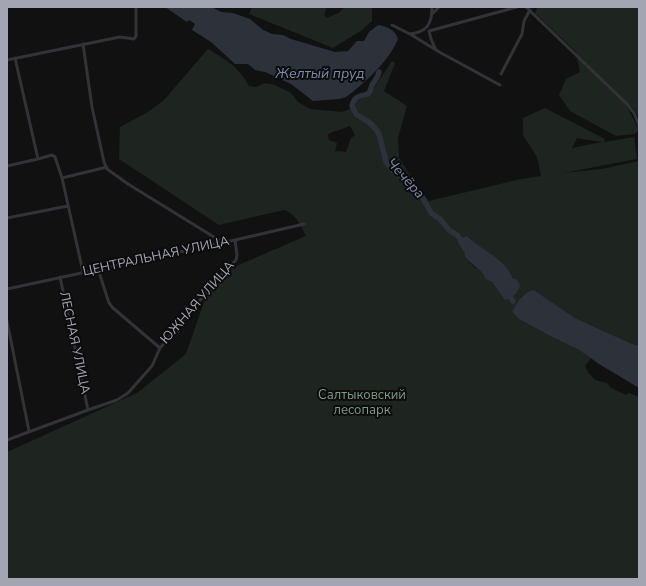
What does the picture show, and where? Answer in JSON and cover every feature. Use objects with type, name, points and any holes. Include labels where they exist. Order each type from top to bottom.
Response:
[{"type":"street","points":[[7,60],[120,37],[132,40],[136,36],[136,7]]},
{"type":"street","points":[[410,34],[421,32],[427,28],[432,14],[432,7]]},
{"type":"street","points":[[432,14],[440,7]]},
{"type":"street","points":[[429,31],[517,7]]},
{"type":"street","points":[[526,7],[627,104],[634,113],[639,125]]},
{"type":"street","points":[[501,74],[522,34],[524,21],[530,10]]},
{"type":"street","points":[[392,25],[500,85]]},
{"type":"street","points":[[427,28],[436,50]]},
{"type":"street","points":[[83,44],[92,107],[104,162],[107,168],[128,184],[222,242]]},
{"type":"street","points":[[15,58],[38,159]]},
{"type":"street","points":[[7,166],[52,155],[55,157],[62,178],[83,272]]},
{"type":"street","points":[[62,178],[107,168]]},
{"type":"street","points":[[7,218],[68,206]]},
{"type":"street","name":"ЦЕНТРАЛЬНАЯ УЛИЦА","points":[[7,289],[304,224]]},
{"type":"street","name":"ЮЖНАЯ УЛИЦА","points":[[7,440],[117,400],[128,393],[152,366],[160,348],[217,280],[236,260],[237,255],[234,240]]},
{"type":"street","points":[[98,269],[109,303],[160,348]]},
{"type":"street","name":"ЛЕСНАЯ УЛИЦА","points":[[60,277],[88,410]]},
{"type":"street","points":[[7,322],[29,431]]},
{"type":"green space","points":[[252,7],[327,7],[324,15],[327,18],[340,12],[344,7],[372,7],[372,21],[362,30],[333,48],[249,14]]},
{"type":"green space","points":[[539,7],[639,7],[639,118],[629,104],[626,105],[639,130],[635,134],[616,136],[570,111],[559,95],[566,79],[580,72],[576,52],[535,13]]},
{"type":"green space","name":"Салтыковский лесопарк","points":[[208,49],[236,69],[249,86],[256,87],[265,83],[275,85],[291,93],[298,102],[310,109],[342,112],[352,108],[357,101],[370,94],[392,61],[395,63],[384,91],[407,106],[398,138],[399,158],[421,192],[429,201],[521,179],[541,176],[537,157],[523,135],[523,118],[545,108],[605,139],[604,142],[634,137],[637,159],[563,173],[601,169],[639,161],[639,346],[575,318],[534,290],[522,296],[512,312],[519,319],[579,350],[591,358],[585,366],[595,380],[607,383],[611,388],[626,395],[629,393],[639,397],[639,579],[7,579],[7,452],[137,393],[186,354],[213,276],[306,236],[295,217],[284,210],[219,225],[119,159],[120,127],[148,112],[164,100]],"holes":[[[350,126],[355,135],[351,138],[346,152],[335,151],[337,143],[329,140],[328,134]],[[577,138],[602,142],[572,148]],[[467,236],[513,279],[505,298],[492,282],[485,279],[482,273],[470,263],[465,256],[464,247]]]},
{"type":"water","name":"Желтый пруд","points":[[165,7],[212,7],[221,12],[233,13],[250,19],[263,30],[272,34],[283,35],[291,39],[335,52],[348,51],[357,41],[364,41],[369,32],[378,25],[391,29],[398,39],[389,55],[376,71],[346,97],[313,101],[291,84],[265,72],[255,70],[248,64],[235,64],[211,42],[192,30],[195,24],[189,20],[187,22]]},
{"type":"water","points":[[467,236],[499,260],[505,266],[513,279],[516,279],[520,285],[517,292],[513,296],[505,300],[492,282],[485,279],[482,273],[468,261],[457,241]]},
{"type":"water","points":[[534,290],[575,318],[639,346],[639,388],[579,350],[519,319],[512,312],[514,308],[524,295]]},
{"type":"waterway","name":"Чечёра","points":[[379,72],[369,93],[357,97],[352,106],[356,114],[370,123],[379,134],[386,162],[395,173],[410,182],[420,193],[431,213],[440,219],[465,245]]},
{"type":"waterway","name":"Чечёра","points":[[507,292],[513,301]]}]
